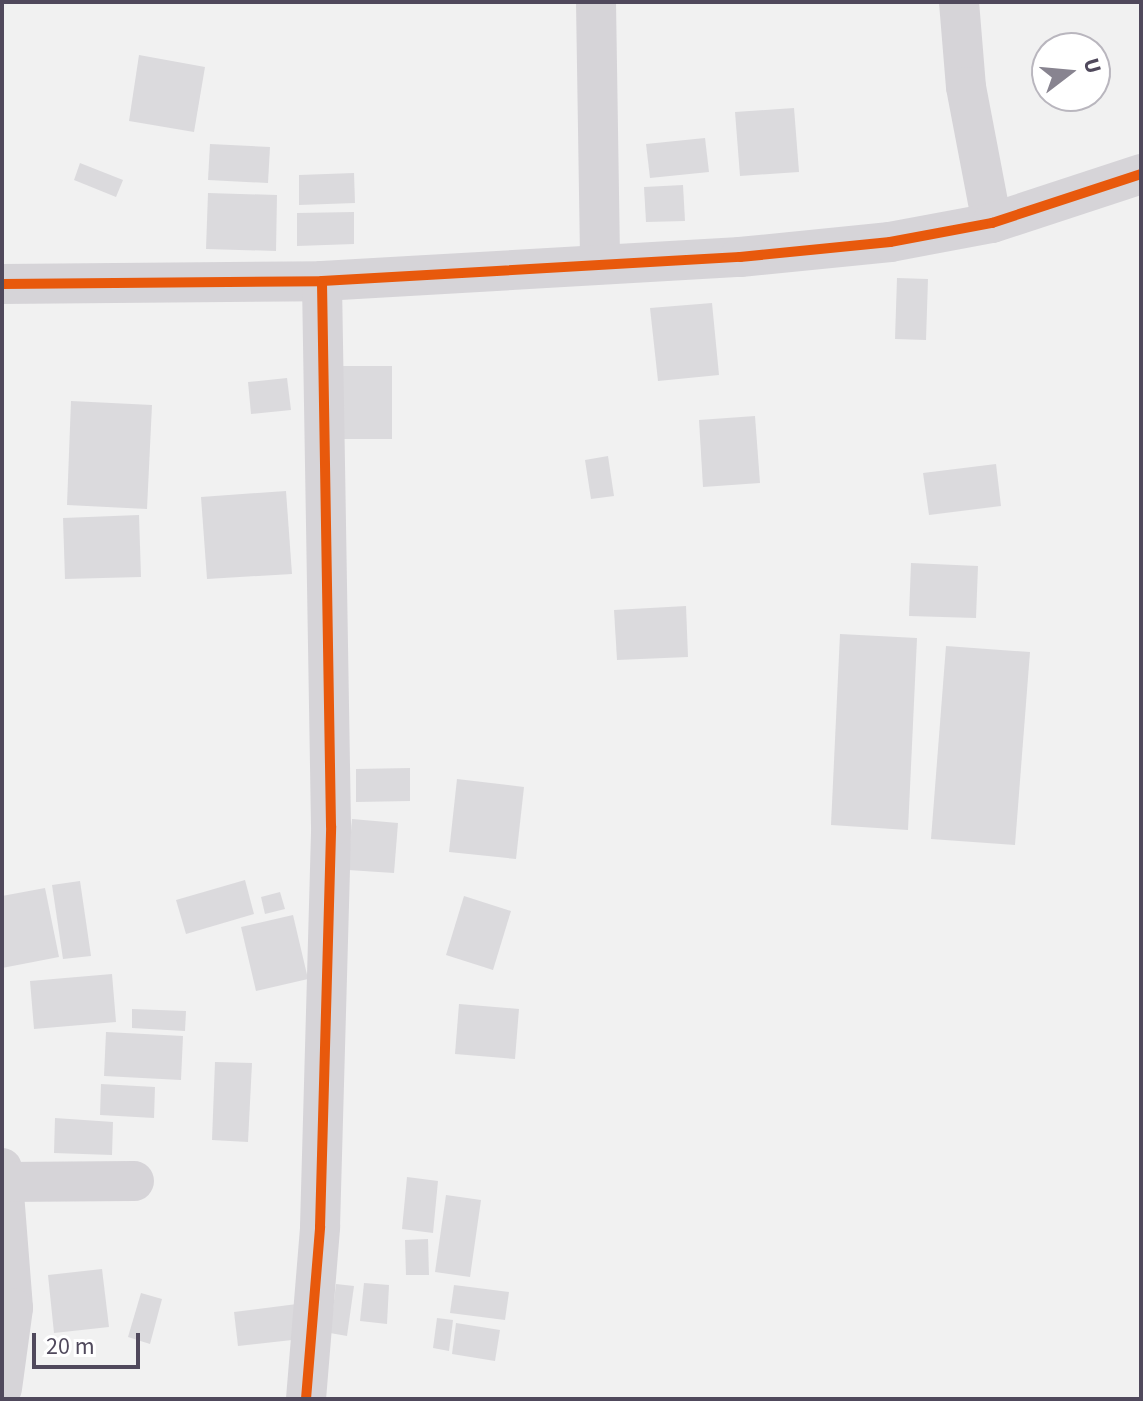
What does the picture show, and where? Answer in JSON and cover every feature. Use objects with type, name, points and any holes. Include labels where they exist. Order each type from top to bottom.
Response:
[{"type":"street","points":[[596,2],[600,264]]},
{"type":"street","points":[[959,2],[966,87],[992,223]]},
{"type":"street","points":[[2,284],[322,281],[890,242],[992,223],[1141,174]]},
{"type":"street","points":[[306,1399],[320,1227],[331,826],[322,281]]},
{"type":"street","points":[[2,1388],[13,1308],[3,1175],[134,1181]]},
{"type":"building","points":[[139,55],[205,67],[194,132],[129,121]]},
{"type":"building","points":[[794,108],[799,172],[740,176],[735,112]]},
{"type":"building","points":[[705,138],[709,172],[650,178],[646,144]]},
{"type":"building","points":[[210,144],[270,147],[268,183],[208,180]]},
{"type":"building","points":[[80,163],[123,180],[116,197],[74,180]]},
{"type":"building","points":[[354,173],[355,203],[299,205],[299,175]]},
{"type":"building","points":[[683,185],[685,221],[646,222],[644,187]]},
{"type":"building","points":[[208,193],[277,195],[276,251],[206,249]]},
{"type":"building","points":[[354,212],[354,244],[297,246],[297,213]]},
{"type":"building","points":[[897,278],[928,279],[926,340],[895,339]]},
{"type":"building","points":[[712,303],[719,375],[658,381],[650,308]]},
{"type":"building","points":[[342,366],[392,366],[392,439],[343,439]]},
{"type":"building","points":[[287,378],[291,410],[251,414],[248,382]]},
{"type":"building","points":[[71,401],[152,405],[147,509],[67,505]]},
{"type":"building","points":[[755,416],[760,483],[703,487],[699,420]]},
{"type":"building","points":[[608,456],[614,496],[591,499],[585,460]]},
{"type":"building","points":[[996,464],[1001,506],[929,515],[923,473]]},
{"type":"building","points":[[286,491],[292,574],[207,579],[201,497]]},
{"type":"building","points":[[139,515],[141,577],[65,579],[63,518]]},
{"type":"building","points":[[911,563],[978,566],[976,618],[909,616]]},
{"type":"building","points":[[686,606],[688,657],[617,660],[614,610]]},
{"type":"building","points":[[840,634],[917,638],[908,830],[831,825]]},
{"type":"building","points":[[946,646],[1030,652],[1015,845],[931,839]]},
{"type":"building","points":[[410,768],[410,801],[356,802],[356,769]]},
{"type":"building","points":[[457,779],[524,787],[516,859],[449,852]]},
{"type":"building","points":[[352,819],[398,823],[394,873],[348,870]]},
{"type":"building","points":[[245,880],[254,914],[186,934],[176,900]]},
{"type":"building","points":[[80,881],[91,956],[63,959],[52,885]]},
{"type":"building","points":[[45,888],[59,957],[2,968],[2,896]]},
{"type":"building","points":[[280,892],[285,909],[265,914],[261,897]]},
{"type":"building","points":[[464,896],[511,911],[493,970],[446,955]]},
{"type":"building","points":[[293,915],[308,979],[256,991],[241,927]]},
{"type":"building","points":[[112,974],[116,1022],[34,1029],[30,981]]},
{"type":"building","points":[[459,1004],[519,1009],[515,1059],[455,1054]]},
{"type":"building","points":[[132,1009],[186,1011],[185,1031],[132,1028]]},
{"type":"building","points":[[106,1032],[183,1036],[181,1080],[104,1076]]},
{"type":"building","points":[[215,1062],[252,1063],[248,1142],[212,1140]]},
{"type":"building","points":[[101,1084],[155,1087],[154,1118],[100,1115]]},
{"type":"building","points":[[55,1118],[113,1122],[112,1155],[54,1153]]},
{"type":"building","points":[[407,1177],[438,1181],[433,1233],[402,1229]]},
{"type":"building","points":[[446,1195],[481,1200],[470,1277],[435,1272]]},
{"type":"building","points":[[428,1239],[429,1275],[406,1275],[405,1240]]},
{"type":"building","points":[[102,1269],[109,1327],[54,1333],[48,1275]]},
{"type":"building","points":[[364,1283],[389,1285],[387,1324],[360,1321]]},
{"type":"building","points":[[336,1284],[354,1286],[347,1336],[330,1333]]},
{"type":"building","points":[[454,1285],[509,1292],[505,1320],[450,1313]]},
{"type":"building","points":[[141,1293],[162,1299],[150,1344],[128,1337]]},
{"type":"building","points":[[297,1304],[301,1339],[238,1346],[234,1312]]},
{"type":"building","points":[[437,1318],[453,1320],[449,1351],[433,1348]]},
{"type":"building","points":[[456,1323],[500,1330],[495,1361],[452,1354]]},
{"type":"cycle path","points":[[2,284],[322,281],[740,257],[890,242],[992,223],[1141,174]]},
{"type":"cycle path","points":[[306,1399],[320,1227],[331,826],[322,281]]}]
